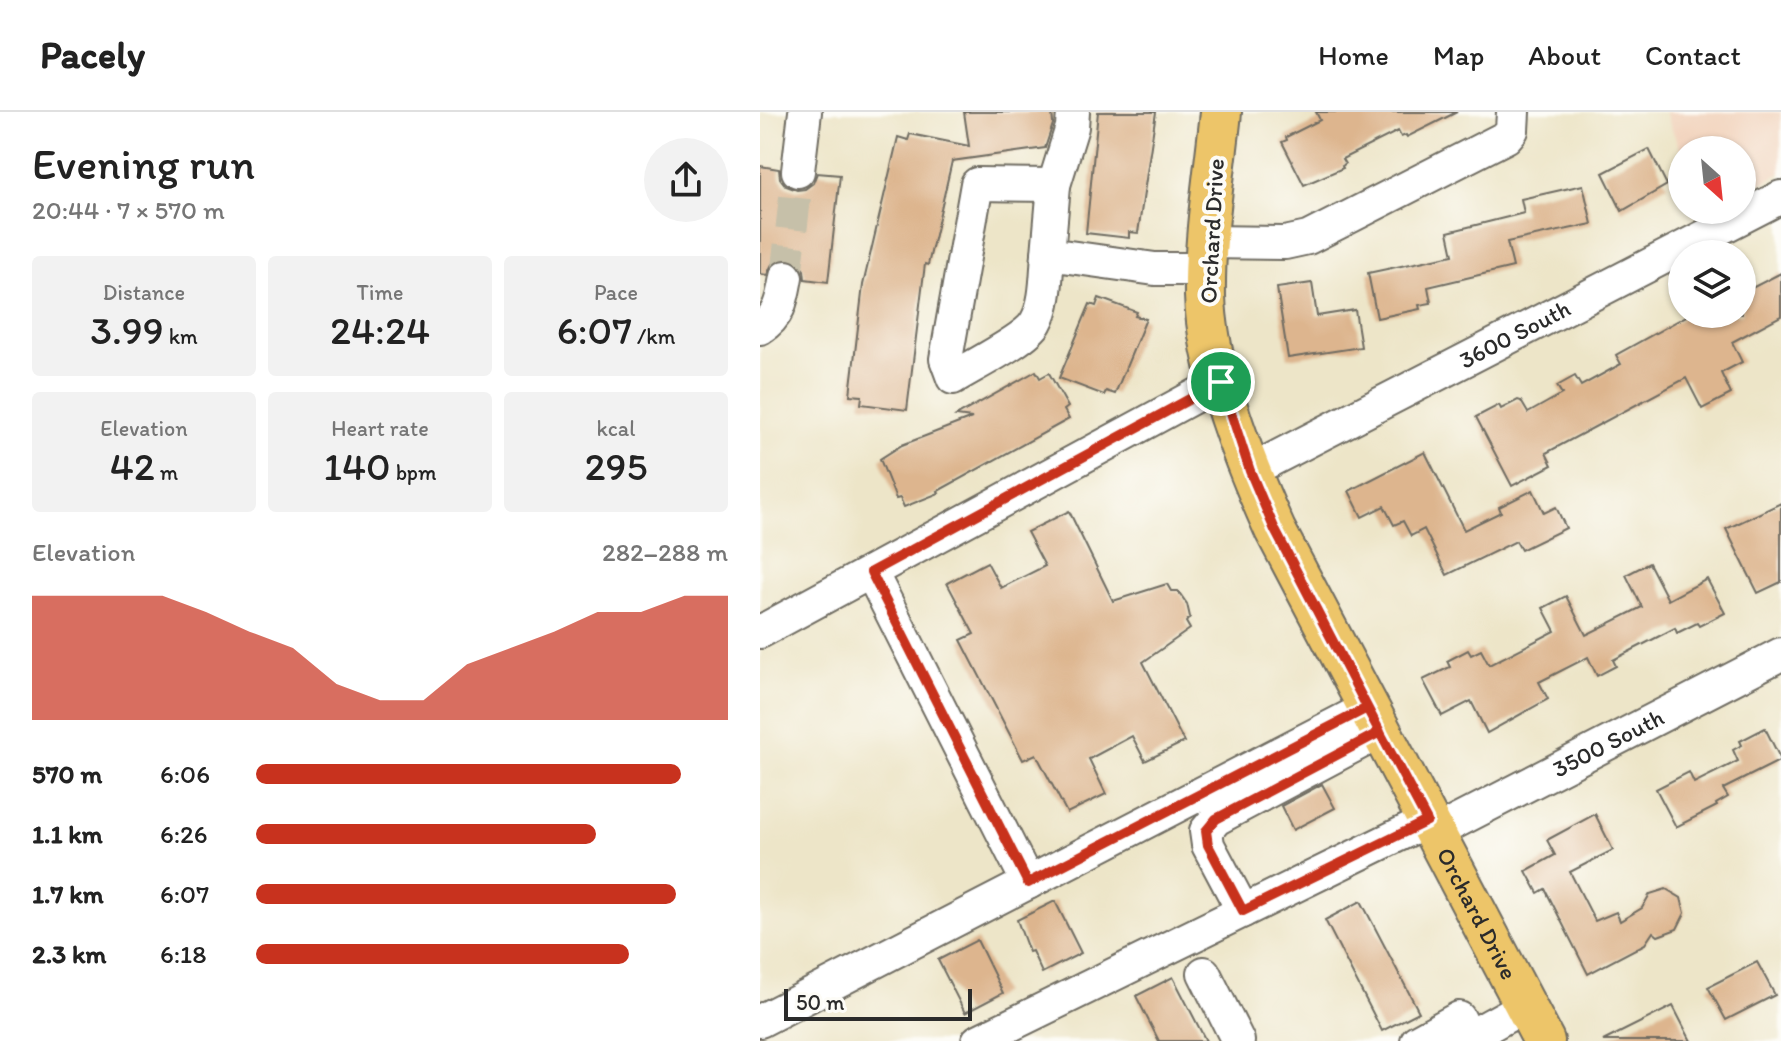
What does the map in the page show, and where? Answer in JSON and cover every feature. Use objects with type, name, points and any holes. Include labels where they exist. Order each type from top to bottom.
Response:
[{"type":"main road","name":"Orchard Drive","points":[[1221,112],[1207,256],[1208,327],[1221,382],[1250,471],[1275,530],[1544,1041]]},
{"type":"street","points":[[798,171],[805,112]]},
{"type":"street","points":[[1054,185],[977,184],[946,359],[953,378],[1035,325],[1044,295],[1054,185],[1072,127],[1073,112]]},
{"type":"street","points":[[1048,254],[1155,269],[1207,256],[1308,238],[1506,137],[1512,130],[1513,112]]},
{"type":"street","name":"3600 South","points":[[1250,471],[1781,197]]},
{"type":"street","points":[[760,328],[776,315],[786,277]]},
{"type":"street","points":[[760,632],[1221,382]]},
{"type":"street","points":[[871,572],[1028,883]]},
{"type":"street","name":"3500 South","points":[[978,1041],[1243,911],[1431,827],[1781,654]]},
{"type":"street","points":[[760,1021],[1028,883],[1373,720]]},
{"type":"street","points":[[1243,911],[1208,845],[1206,831],[1210,825],[1373,720]]},
{"type":"street","points":[[1204,973],[1238,1041]]},
{"type":"street","points":[[1417,1041],[1459,1018],[1470,1039],[1525,1006]]},
{"type":"shaded area","points":[[1665,112],[1781,112],[1781,173],[1756,186],[1756,136],[1675,136]]},
{"type":"building","points":[[964,112],[1052,112],[1053,124],[1045,148],[952,161],[928,265],[925,264],[907,410],[861,404],[862,396],[850,395],[863,285],[898,137],[908,140],[910,134],[969,146]]},
{"type":"building","points":[[1098,112],[1156,112],[1138,233],[1129,232],[1129,238],[1086,233]]},
{"type":"building","points":[[1316,112],[1457,112],[1407,137],[1401,137],[1398,131],[1342,159],[1345,164],[1343,168],[1304,185],[1282,142],[1320,120]]},
{"type":"building","points":[[1649,149],[1667,185],[1622,211],[1603,173]]},
{"type":"building","points":[[760,166],[779,169],[780,178],[786,186],[797,190],[813,183],[817,173],[840,175],[828,282],[805,279],[799,263],[789,258],[772,264],[767,275],[760,274]]},
{"type":"building","points":[[1583,185],[1592,224],[1507,242],[1513,267],[1428,287],[1431,303],[1419,305],[1420,309],[1377,318],[1368,273],[1453,255],[1448,232],[1524,213],[1521,199]]},
{"type":"building","points":[[1781,273],[1781,316],[1732,342],[1742,362],[1721,373],[1731,394],[1702,409],[1686,378],[1546,453],[1552,465],[1512,486],[1476,417],[1499,405],[1501,409],[1518,400],[1528,413],[1562,394],[1557,386],[1575,376],[1581,386],[1621,364],[1616,355],[1668,326],[1756,328],[1756,286]]},
{"type":"building","points":[[1312,283],[1317,316],[1355,310],[1361,347],[1288,358],[1277,288]]},
{"type":"building","points":[[1099,298],[1137,312],[1135,316],[1146,319],[1115,394],[1106,391],[1104,395],[1059,378],[1090,304],[1096,306]]},
{"type":"building","points":[[1036,371],[1040,378],[1049,373],[1068,407],[1064,410],[1069,419],[939,493],[904,507],[900,498],[896,499],[880,459],[902,445],[972,418],[956,416]]},
{"type":"building","points":[[1425,452],[1464,530],[1501,512],[1499,507],[1533,490],[1544,513],[1556,507],[1566,528],[1521,550],[1516,541],[1447,575],[1424,529],[1411,536],[1403,521],[1394,525],[1384,506],[1362,517],[1349,491]]},
{"type":"building","points":[[1781,503],[1781,582],[1758,593],[1726,529]]},
{"type":"building","points":[[1069,511],[1113,601],[1167,584],[1171,591],[1178,591],[1187,604],[1190,617],[1186,622],[1190,629],[1143,662],[1184,742],[1145,761],[1132,736],[1089,759],[1106,794],[1067,813],[1036,754],[1023,760],[961,640],[974,634],[947,583],[987,562],[1001,588],[1045,566],[1027,532]]},
{"type":"building","points":[[1649,563],[1668,600],[1707,579],[1725,613],[1677,633],[1675,628],[1613,660],[1616,666],[1597,676],[1588,657],[1539,682],[1548,699],[1487,733],[1471,701],[1442,716],[1423,680],[1450,667],[1447,661],[1468,650],[1471,655],[1481,650],[1489,665],[1555,631],[1543,608],[1566,596],[1586,635],[1642,607],[1626,575]]},
{"type":"building","points":[[1765,728],[1781,760],[1723,789],[1728,797],[1717,806],[1676,827],[1656,789],[1689,772],[1694,783],[1738,761],[1733,750],[1742,745],[1740,741]]},
{"type":"building","points":[[1322,784],[1335,808],[1293,830],[1281,806]]},
{"type":"building","points":[[1595,814],[1613,850],[1570,872],[1595,921],[1616,912],[1620,921],[1642,908],[1650,894],[1666,889],[1681,898],[1685,913],[1677,929],[1658,936],[1653,932],[1645,944],[1588,974],[1545,889],[1538,893],[1526,871],[1555,855],[1547,840]]},
{"type":"building","points":[[1055,901],[1081,953],[1042,973],[1032,951],[1029,952],[1017,920]]},
{"type":"building","points":[[1361,901],[1419,1012],[1382,1031],[1325,920]]},
{"type":"building","points":[[977,940],[1003,993],[965,1013],[938,960]]},
{"type":"building","points":[[1757,962],[1775,995],[1726,1020],[1708,987]]},
{"type":"building","points":[[1173,977],[1206,1041],[1159,1041],[1136,996]]},
{"type":"building","points":[[1673,1006],[1691,1041],[1603,1041]]},
{"type":"tunnel","points":[[786,277],[798,171]]},
{"type":"route","points":[[1221,382],[871,572],[1028,883],[1367,708],[1380,732],[1427,821],[1243,911],[1208,845],[1206,831],[1216,819],[1380,732],[1275,530],[1250,471],[1221,382]]}]
